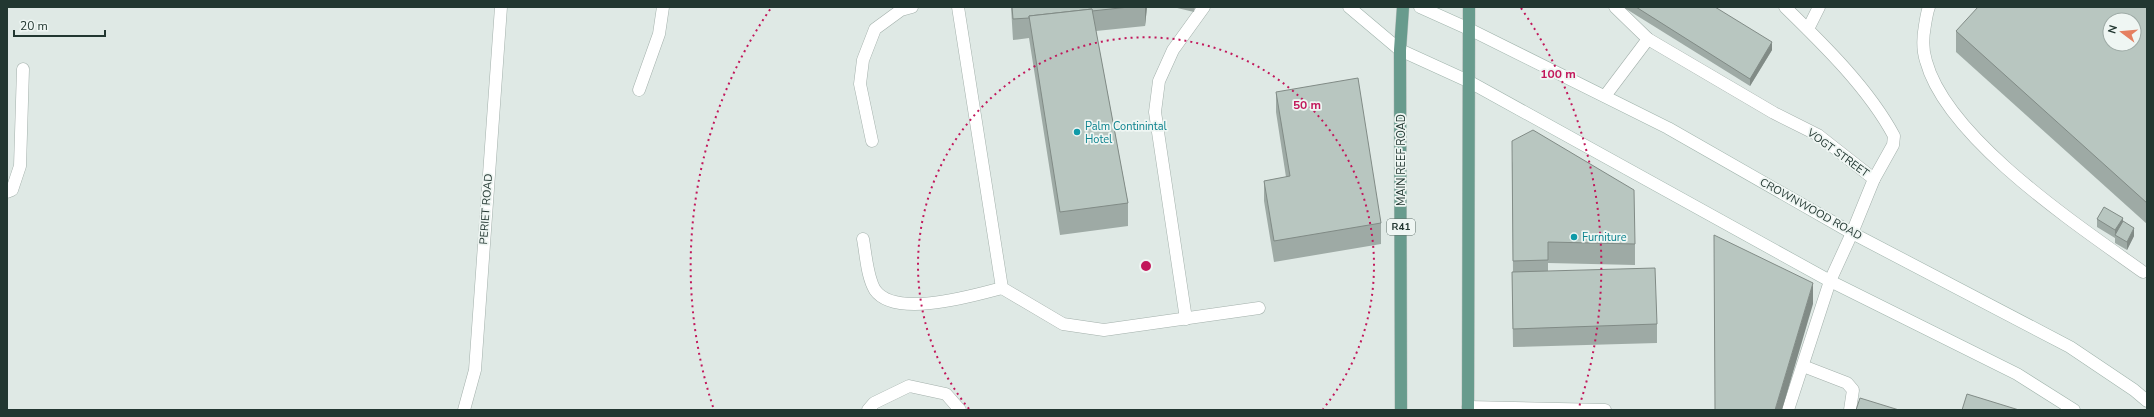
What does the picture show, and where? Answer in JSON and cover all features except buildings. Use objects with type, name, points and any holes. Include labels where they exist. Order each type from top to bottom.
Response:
[{"type":"main road","name":"PERIET ROAD","points":[[464,410],[475,370],[501,7]]},
{"type":"main road","points":[[639,90],[659,34],[663,7]]},
{"type":"main road","points":[[872,141],[860,84],[863,60],[875,29],[901,10],[912,7]]},
{"type":"main road","points":[[958,7],[1002,288]]},
{"type":"main road","points":[[1186,319],[1155,112],[1159,80],[1173,50],[1204,7]]},
{"type":"main road","points":[[1349,7],[1400,50],[1468,81],[1830,280],[2017,374],[2074,410]]},
{"type":"main road","name":"MAIN REEF ROAD","points":[[1401,410],[1400,50],[1403,7]]},
{"type":"main road","name":"CROWNWOOD ROAD","points":[[1420,7],[1469,29],[1668,128],[1852,233],[2070,347],[2134,390],[2147,401]]},
{"type":"main road","points":[[1469,7],[1468,409],[1605,410]]},
{"type":"main road","name":"VOGT STREET","points":[[1615,7],[1648,38],[1768,110],[1818,135],[1874,179],[1852,233],[1830,280],[1788,410]]},
{"type":"main road","points":[[1786,7],[1872,103],[1894,136],[1893,145],[1874,179]]},
{"type":"main road","points":[[1808,30],[1819,7]]},
{"type":"main road","points":[[1929,7],[1923,37],[1925,61],[1939,93],[1960,121],[2027,185],[2077,225],[2143,272]]},
{"type":"main road","points":[[1605,96],[1648,38]]},
{"type":"main road","points":[[7,192],[12,190],[20,166],[23,69]]},
{"type":"main road","points":[[863,240],[872,286],[876,292],[888,300],[928,305],[952,301],[1002,288],[1063,324],[1104,330],[1259,308]]},
{"type":"main road","points":[[1803,366],[1847,383],[1853,390],[1850,410]]},
{"type":"main road","points":[[868,410],[874,403],[909,386],[946,394],[960,410]]},
{"type":"place","name":"Palm Continintal Hotel","points":[[1077,132]]},
{"type":"place","name":"Furniture","points":[[1574,237]]}]
